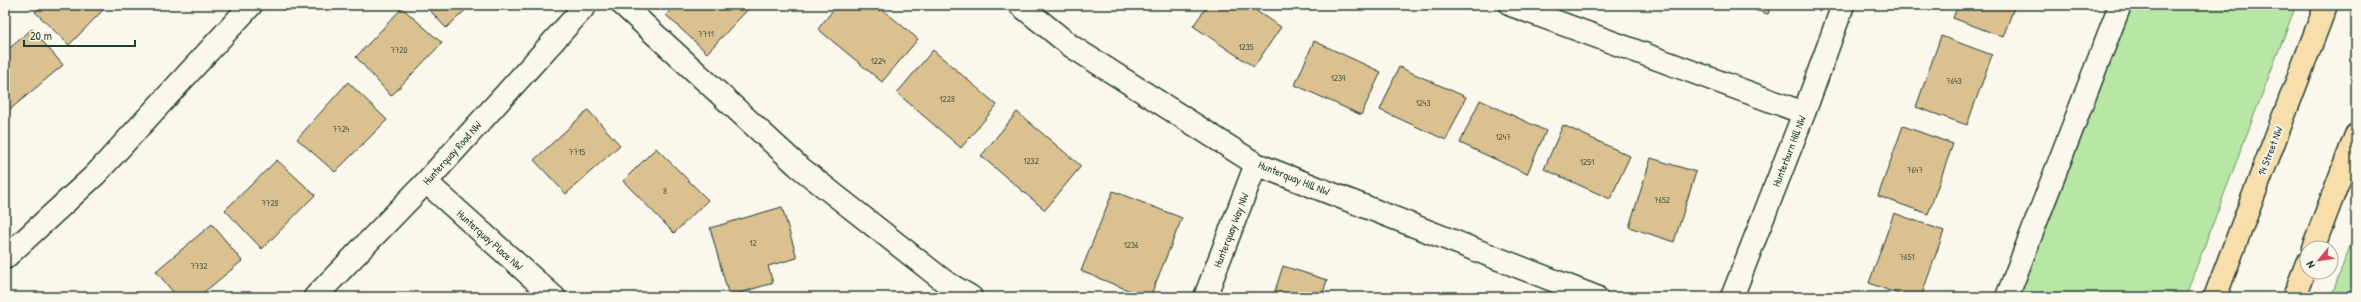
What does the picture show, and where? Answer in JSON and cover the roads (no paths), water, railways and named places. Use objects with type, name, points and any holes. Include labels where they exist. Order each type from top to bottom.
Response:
[{"type":"main road","name":"14 Street NW","points":[[2215,297],[2326,5]]},
{"type":"main road","points":[[2316,240],[2356,135]]},
{"type":"main road","points":[[2294,297],[2300,280]]},
{"type":"street","points":[[5,258],[95,174],[251,5]]},
{"type":"street","name":"Hunterquay Road NW","points":[[315,297],[426,182],[586,5]]},
{"type":"street","points":[[623,5],[798,166],[942,289],[972,297]]},
{"type":"street","name":"Hunterquay Hill NW","points":[[1020,5],[1071,46],[1256,164],[1596,297]]},
{"type":"street","points":[[1511,5],[1804,113]]},
{"type":"street","name":"Hunterburn Hill NW","points":[[1732,297],[1804,113],[1843,5]]},
{"type":"street","points":[[2006,297],[2120,5]]},
{"type":"street","name":"Hunterquay Way NW","points":[[1205,297],[1256,164]]},
{"type":"street","name":"Hunterquay Place NW","points":[[426,182],[554,297]]}]
